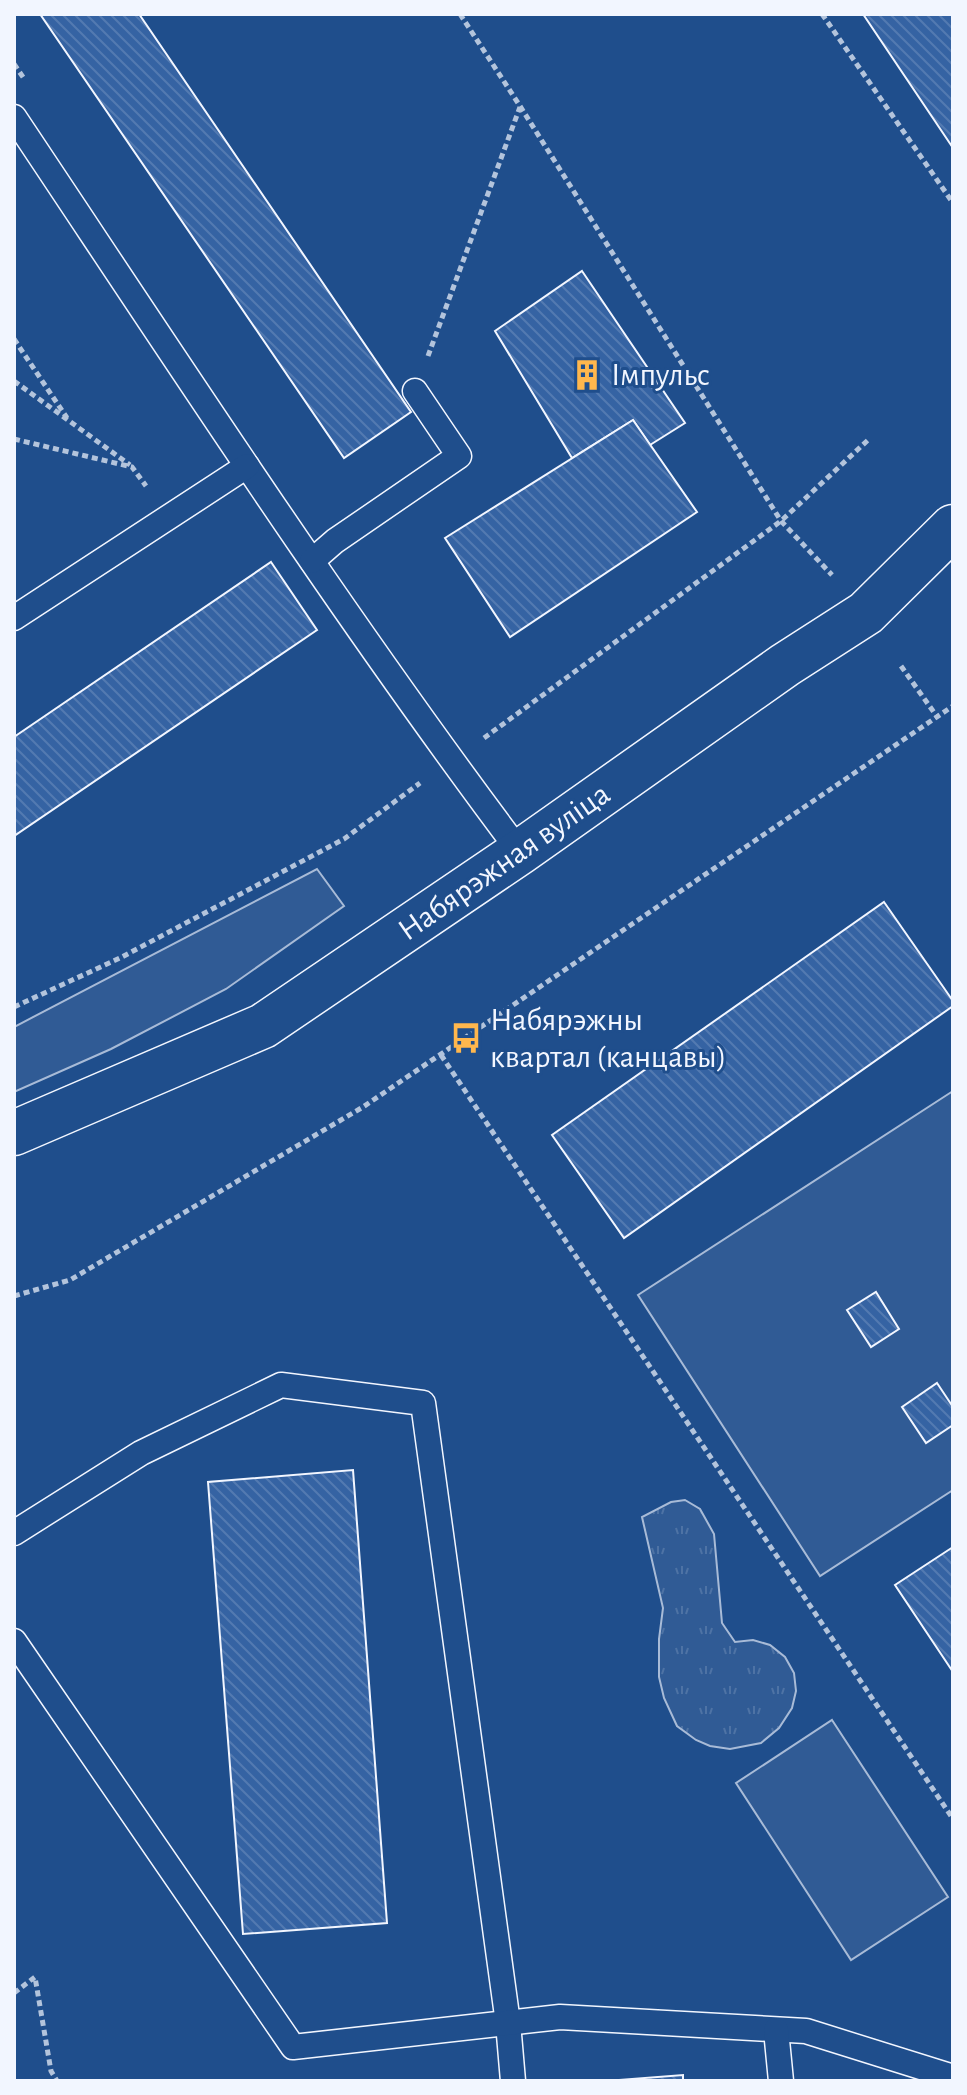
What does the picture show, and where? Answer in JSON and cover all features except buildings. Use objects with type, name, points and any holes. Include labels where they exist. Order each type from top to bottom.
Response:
[{"type":"main road","name":"Набярэжная вуліца","points":[[14,1133],[263,1026],[520,852],[785,665],[866,613],[953,527]]},
{"type":"lane","points":[[14,117],[312,561],[451,760],[520,852]]},
{"type":"lane","points":[[312,561],[335,541],[459,456],[415,391]]},
{"type":"lane","points":[[14,618],[247,466]]},
{"type":"lane","points":[[14,1533],[141,1453],[281,1385],[423,1403],[508,2023],[513,2081]]},
{"type":"lane","points":[[14,1641],[293,2047],[560,2017],[806,2031],[953,2077]]},
{"type":"lane","points":[[776,2030],[781,2081]]},
{"type":"path","points":[[460,14],[781,521],[832,576]]},
{"type":"path","points":[[822,14],[953,203]]},
{"type":"path","points":[[415,391],[520,106]]},
{"type":"path","points":[[14,339],[69,421]]},
{"type":"path","points":[[14,381],[132,467],[167,517]]},
{"type":"path","points":[[14,439],[132,467]]},
{"type":"path","points":[[14,1007],[120,958],[344,839],[781,521],[868,440]]},
{"type":"path","points":[[901,666],[938,718]]},
{"type":"path","points":[[14,1296],[70,1280],[363,1107],[953,706]]},
{"type":"path","points":[[441,1055],[953,1819]]},
{"type":"path","points":[[14,1993],[35,1977],[51,2071],[57,2081]]},
{"type":"shaded area","points":[[317,869],[344,906],[226,989],[111,1049],[14,1092],[14,1027]]},
{"type":"shaded area","points":[[953,1091],[953,1490],[820,1576],[638,1295]]},
{"type":"shaded area","points":[[832,1720],[948,1897],[851,1960],[736,1783]]},
{"type":"green space","points":[[685,1500],[700,1509],[714,1534],[722,1623],[735,1642],[753,1640],[770,1645],[785,1657],[794,1673],[796,1691],[792,1708],[779,1728],[761,1743],[730,1749],[696,1740],[677,1726],[664,1698],[659,1677],[663,1608],[642,1517],[671,1502]]},
{"type":"place","name":"Імпульс","points":[[587,375]]},
{"type":"place","name":"Набярэжны квартал (канцавы)","points":[[466,1038]]}]
